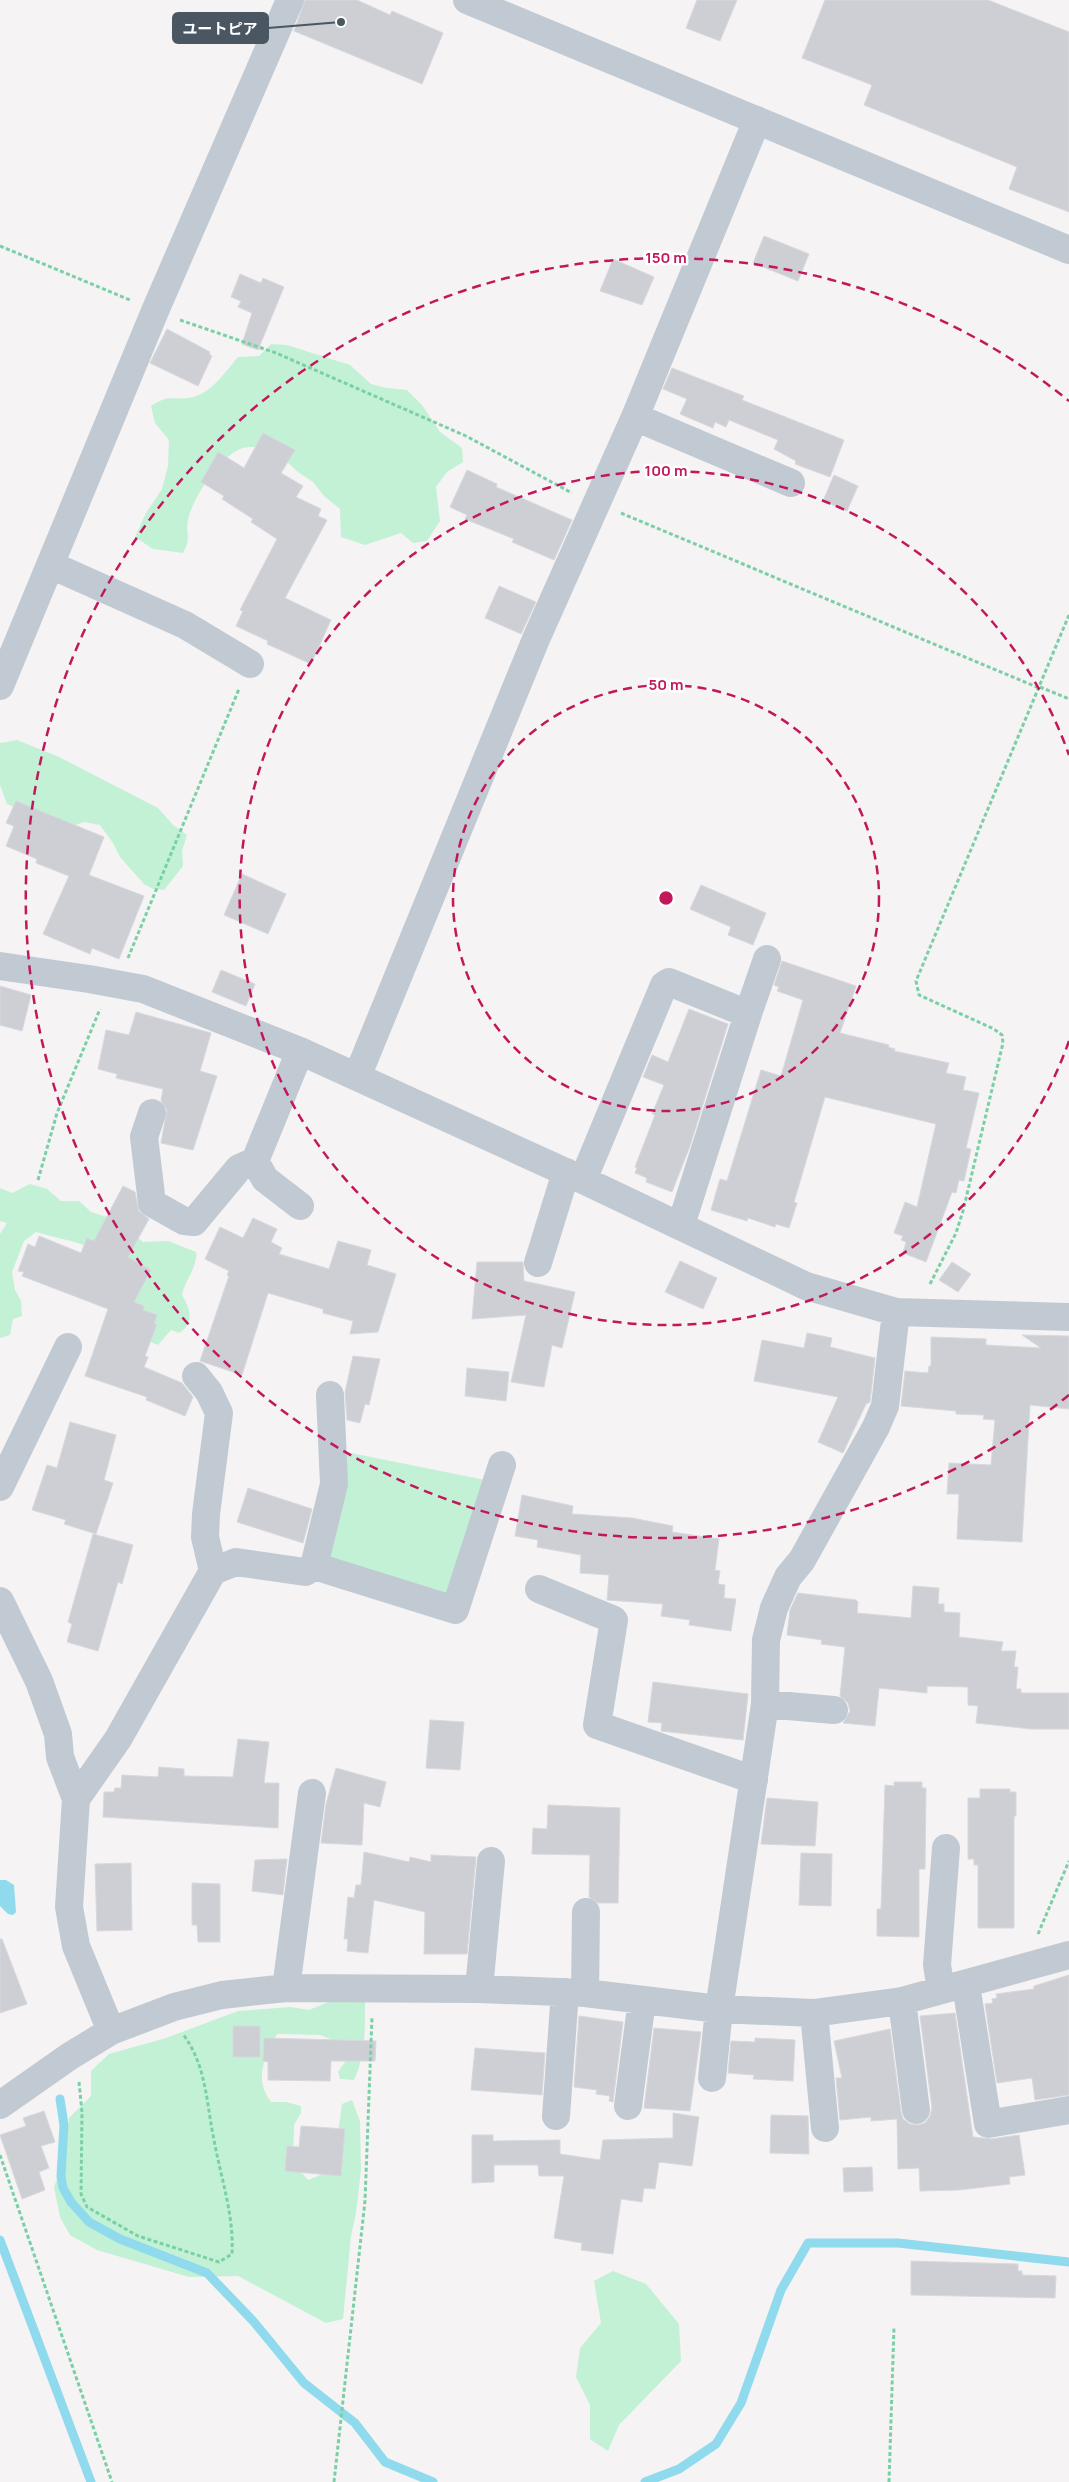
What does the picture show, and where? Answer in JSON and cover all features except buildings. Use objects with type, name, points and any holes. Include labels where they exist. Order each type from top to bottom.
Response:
[{"type":"street","points":[[0,686],[155,311],[290,0]]},
{"type":"street","points":[[467,0],[1069,250]]},
{"type":"street","points":[[357,1077],[536,639],[635,417],[757,120]]},
{"type":"street","points":[[635,417],[791,483]]},
{"type":"street","points":[[50,565],[185,626],[250,664]]},
{"type":"street","points":[[681,1225],[767,959]]},
{"type":"street","points":[[0,966],[143,989],[300,1051],[681,1225],[806,1286],[906,1312],[1069,1317]]},
{"type":"street","points":[[538,1263],[574,1176],[664,985],[669,982],[748,1014]]},
{"type":"street","points":[[152,1113],[144,1137],[152,1203],[184,1221],[194,1222],[239,1168],[254,1161],[300,1051]]},
{"type":"street","points":[[254,1161],[265,1179],[300,1206]]},
{"type":"street","points":[[712,2078],[719,2009],[765,1704],[766,1640],[774,1608],[788,1577],[802,1560],[876,1427],[885,1406],[906,1312]]},
{"type":"street","points":[[0,1487],[68,1347]]},
{"type":"street","points":[[196,1376],[210,1392],[220,1413],[206,1514],[205,1537],[213,1570]]},
{"type":"street","points":[[76,1799],[118,1738],[213,1570],[236,1562],[304,1572],[314,1566],[334,1484],[330,1394]]},
{"type":"street","points":[[314,1566],[455,1610],[502,1464]]},
{"type":"street","points":[[538,1589],[614,1620],[597,1725],[754,1780]]},
{"type":"street","points":[[0,1601],[39,1681],[58,1734],[60,1757],[76,1799],[69,1907],[76,1946],[111,2032]]},
{"type":"street","points":[[765,1704],[834,1710]]},
{"type":"street","points":[[286,1988],[312,1794]]},
{"type":"street","points":[[946,1848],[937,1965],[954,1988],[988,2124],[1069,2110]]},
{"type":"street","points":[[479,1989],[491,1861]]},
{"type":"street","points":[[556,2116],[586,1912]]},
{"type":"street","points":[[0,2105],[70,2056],[111,2032],[166,2010],[222,1995],[286,1988],[479,1989],[575,1993],[719,2009],[814,2013],[902,2001],[1069,1955]]},
{"type":"street","points":[[628,2106],[642,2000]]},
{"type":"street","points":[[902,2001],[916,2110]]},
{"type":"street","points":[[814,2013],[825,2128]]},
{"type":"path","points":[[0,246],[155,311],[276,353],[466,436],[597,504],[1069,699]]},
{"type":"path","points":[[906,1312],[956,1233],[1003,1043],[1002,1035],[994,1029],[919,995],[916,981],[1069,616]]},
{"type":"path","points":[[38,1180],[57,1113],[250,664]]},
{"type":"path","points":[[1043,1962],[1037,1936],[1069,1861]]},
{"type":"path","points":[[334,2482],[365,2201],[373,1988]]},
{"type":"path","points":[[70,2056],[79,2076],[82,2112],[81,2194],[87,2207],[138,2236],[220,2262],[232,2254],[233,2232],[226,2186],[214,2140],[205,2080],[194,2049],[166,2010]]},
{"type":"path","points":[[0,2155],[112,2482]]},
{"type":"path","points":[[889,2482],[894,2327]]},
{"type":"green space","points":[[271,344],[287,345],[350,365],[371,384],[407,390],[422,405],[440,432],[462,448],[463,462],[447,472],[436,487],[440,521],[427,541],[413,543],[401,533],[365,545],[341,537],[340,509],[324,496],[313,482],[298,472],[270,446],[243,448],[234,452],[217,468],[201,490],[191,511],[187,525],[188,539],[183,553],[153,549],[135,537],[146,513],[162,489],[168,466],[169,440],[155,423],[151,406],[166,399],[188,398],[203,393],[216,382],[238,357],[259,356]]},
{"type":"green space","points":[[17,740],[59,757],[158,808],[173,825],[187,835],[182,851],[183,866],[164,890],[153,889],[144,884],[120,857],[100,825],[84,822],[64,829],[7,804],[0,785],[0,743]]},
{"type":"green space","points":[[30,1184],[47,1189],[61,1201],[79,1201],[91,1212],[116,1220],[143,1242],[168,1241],[196,1252],[195,1263],[182,1295],[190,1315],[184,1329],[179,1333],[171,1330],[158,1345],[143,1339],[93,1249],[72,1241],[36,1232],[24,1241],[12,1272],[15,1290],[21,1301],[22,1316],[13,1319],[10,1335],[0,1338],[0,1234],[7,1223],[0,1221],[0,1188],[12,1193]]},
{"type":"green space","points":[[346,1452],[490,1481],[452,1600],[324,1561]]},
{"type":"green space","points":[[365,1999],[363,2051],[354,2080],[340,2079],[338,2072],[347,2059],[347,2045],[320,2035],[277,2034],[265,2060],[262,2076],[266,2093],[271,2102],[286,2102],[301,2106],[301,2113],[294,2125],[293,2162],[308,2180],[333,2170],[342,2104],[352,2100],[360,2121],[361,2170],[351,2236],[343,2319],[326,2323],[238,2276],[189,2277],[97,2250],[70,2235],[60,2217],[54,2187],[65,2158],[69,2118],[91,2096],[91,2071],[109,2054],[166,2038],[238,2011],[291,2007],[309,2010],[331,2001]]},
{"type":"green space","points":[[613,2271],[646,2284],[679,2324],[681,2361],[619,2425],[608,2451],[590,2439],[590,2405],[576,2377],[580,2348],[601,2323],[594,2281]]},
{"type":"water","points":[[0,1880],[6,1880],[14,1885],[16,1912],[13,1915],[8,1914],[0,1906]]},
{"type":"waterway","points":[[60,2099],[64,2125],[61,2176],[63,2188],[71,2202],[89,2222],[120,2239],[207,2273],[254,2322],[304,2383],[355,2423],[385,2462],[433,2482]]},
{"type":"waterway","points":[[0,2240],[91,2482]]},
{"type":"waterway","points":[[645,2482],[679,2469],[716,2444],[741,2403],[781,2290],[808,2243],[898,2243],[1069,2262]]},
{"type":"place","name":"ユートピア","points":[[341,22]]}]
